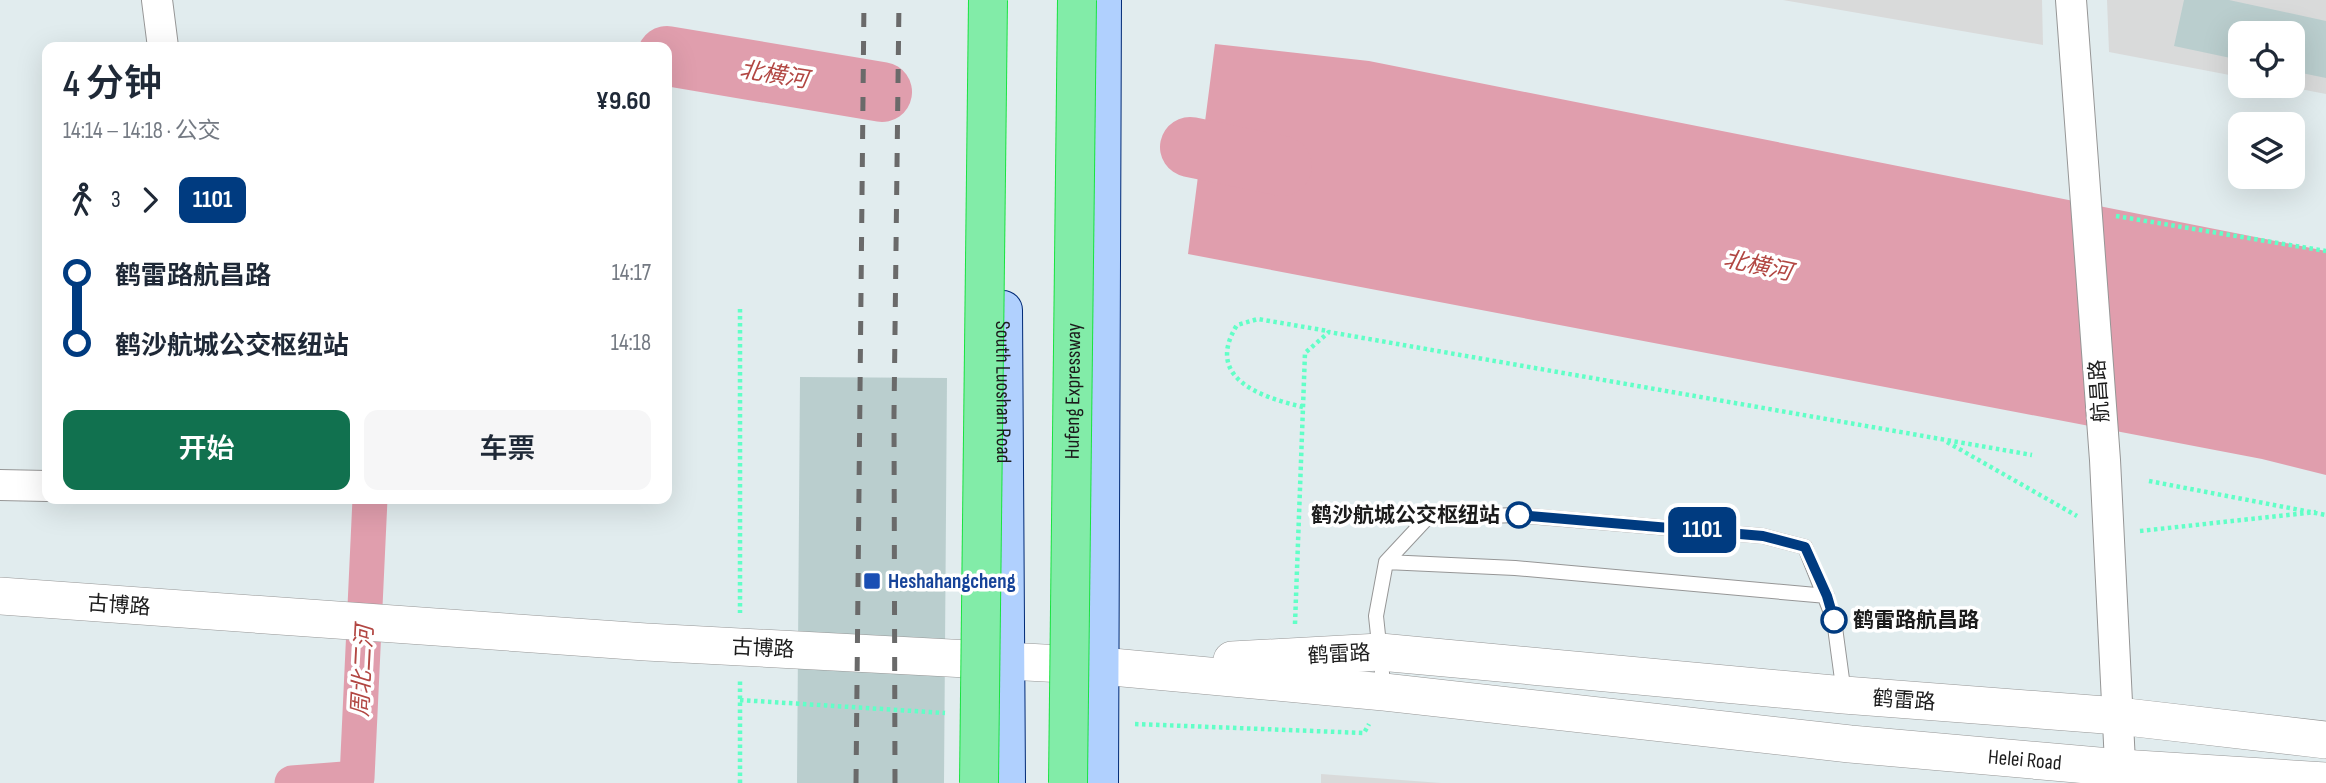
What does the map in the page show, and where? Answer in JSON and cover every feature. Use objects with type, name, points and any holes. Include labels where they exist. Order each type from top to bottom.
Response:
[{"type":"highway","points":[[979,783],[988,0]]},
{"type":"highway","name":"Hufeng Expressway","points":[[1068,783],[1077,0]]},
{"type":"main road","name":"South Luoshan Road","points":[[1001,0],[1006,783]]},
{"type":"main road","points":[[1099,783],[1102,0]]},
{"type":"street","points":[[157,0],[162,42]]},
{"type":"street","name":"航昌路","points":[[2071,0],[2105,460],[2121,776]]},
{"type":"street","points":[[0,485],[42,486]]},
{"type":"street","name":"古博路","points":[[0,596],[520,633],[1101,666]]},
{"type":"street","name":"鹤雷路","points":[[1101,666],[1380,652],[1844,695],[2118,716],[2326,740]]},
{"type":"street","name":"鹤雷路","points":[[1101,666],[1384,692],[2121,776]]},
{"type":"street","points":[[2121,776],[2326,781]]},
{"type":"lane","points":[[1384,692],[1376,616],[1386,562],[1427,517],[1517,515],[1763,536],[1805,547],[1827,596],[1834,620],[1844,695]]},
{"type":"lane","points":[[1386,562],[1515,568],[1827,596]]},
{"type":"path","points":[[2085,211],[2326,251]]},
{"type":"path","points":[[740,309],[740,783]]},
{"type":"path","points":[[1303,407],[1276,400],[1234,378],[1225,360],[1226,341],[1237,325],[1258,319],[2032,455]]},
{"type":"path","points":[[1293,657],[1305,352],[1329,331]]},
{"type":"path","points":[[1942,439],[2109,534],[2316,512]]},
{"type":"path","points":[[2149,481],[2326,515]]},
{"type":"shaded area","points":[[1783,0],[2042,0],[2043,45]]},
{"type":"shaded area","points":[[2107,0],[2326,0],[2326,94],[2305,90],[2305,21],[2228,21],[2228,75],[2109,52]]},
{"type":"shaded area","points":[[1321,774],[1441,783],[1321,783]]},
{"type":"water","points":[[1215,44],[1369,61],[2326,251],[2326,475],[2262,459],[1188,254]]},
{"type":"building","points":[[2184,0],[2229,0],[2326,21],[2326,78],[2305,74],[2305,21],[2228,21],[2228,57],[2174,46]]},
{"type":"building","name":"Heshahangcheng","points":[[800,377],[947,378],[944,783],[797,783]]},
{"type":"waterway","name":"北横河","points":[[672,57],[882,92]]},
{"type":"waterway","name":"北横河","points":[[1190,147],[1282,166]]},
{"type":"waterway","name":"周北二河","points":[[292,783],[357,778],[370,504]]},
{"type":"railway","points":[[856,783],[864,0]]},
{"type":"railway","points":[[895,783],[894,414],[899,0]]},
{"type":"bus line","name":"1101","points":[[1519,515],[1763,536],[1805,547],[1827,596],[1834,620]]},
{"type":"place","name":"鹤沙航城公交枢纽站","points":[[1519,515]]},
{"type":"place","name":"Heshahangcheng","points":[[872,581]]},
{"type":"place","name":"鹤雷路航昌路","points":[[1834,620]]}]
